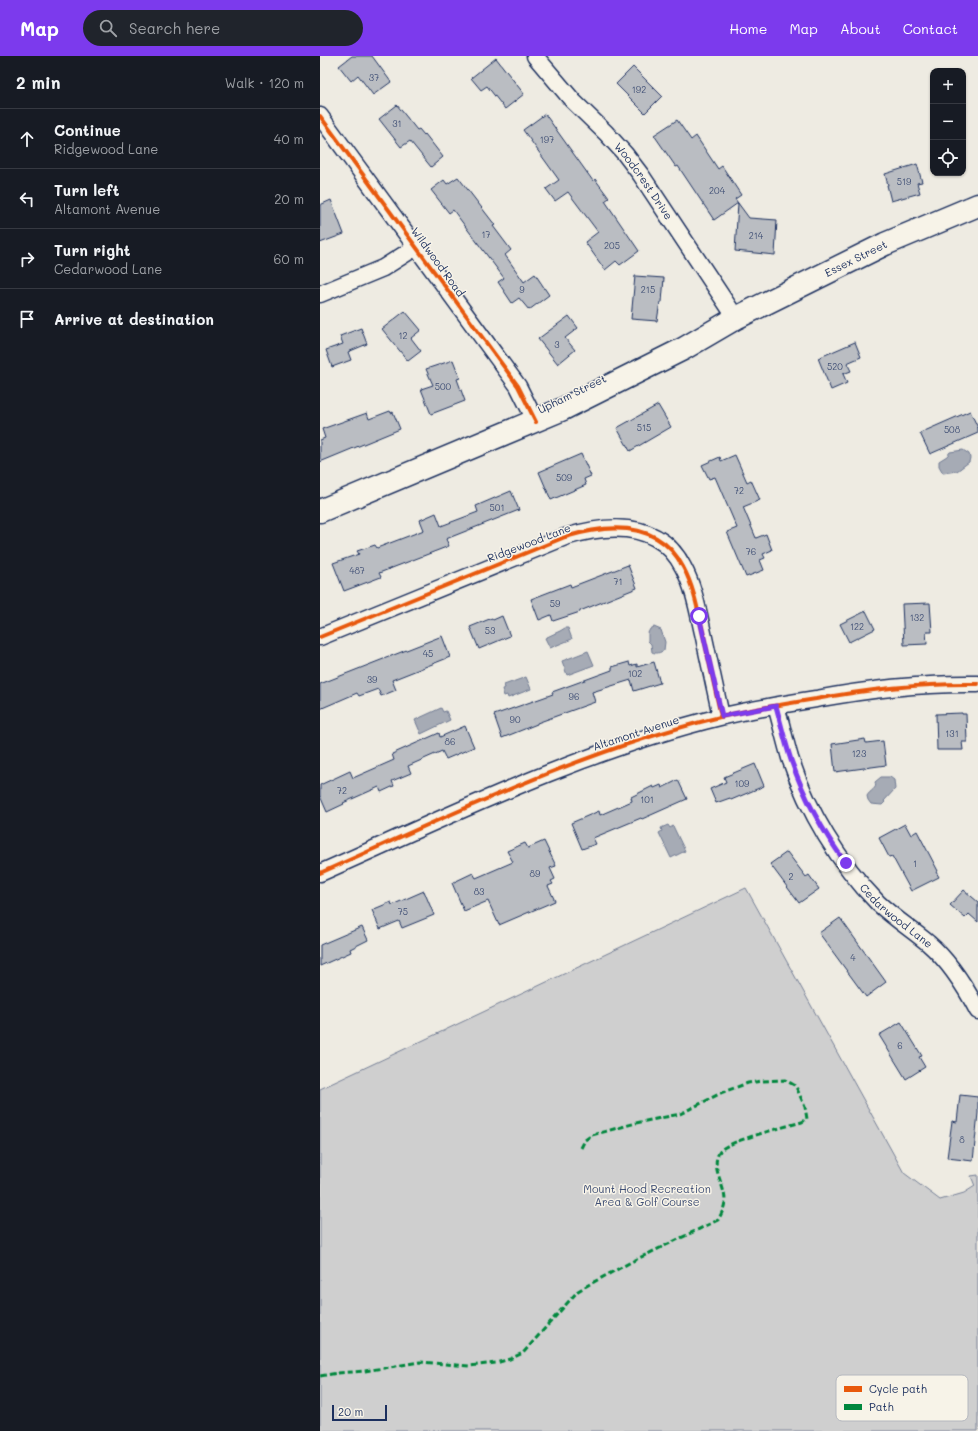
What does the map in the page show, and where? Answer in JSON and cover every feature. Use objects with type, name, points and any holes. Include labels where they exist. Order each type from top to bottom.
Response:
[{"type":"main road","name":"Essex Street","points":[[736,318],[884,244],[978,205]]},
{"type":"main road","name":"Upham Street","points":[[320,510],[536,422],[683,349],[736,318]]},
{"type":"street","name":"Woodcrest Drive","points":[[535,56],[573,101],[625,154],[641,175],[736,318]]},
{"type":"street","name":"Wildwood Road","points":[[320,116],[518,386],[536,422]]},
{"type":"street","points":[[320,294],[383,268],[416,246]]},
{"type":"street","name":"Ridgewood Lane","points":[[320,637],[566,537],[602,528],[634,530],[655,537],[664,543],[671,549],[683,566],[698,610],[722,716]]},
{"type":"street","name":"Altamont Avenue","points":[[320,873],[568,765],[722,716],[869,690],[931,685],[978,684]]},
{"type":"street","name":"Cedarwood Lane","points":[[776,706],[790,759],[795,772],[815,815],[830,842],[860,882],[878,902],[895,918],[929,944],[949,965],[965,986],[978,1011]]},
{"type":"green space","name":"Mount Hood Recreation Area & Golf Course","points":[[746,888],[904,1173],[940,1200],[964,1193],[975,1186],[971,1176],[978,1175],[978,1431],[320,1431],[320,1089]]},
{"type":"shaded area","points":[[963,450],[969,454],[969,462],[957,471],[943,473],[939,466],[939,461],[950,452]]},
{"type":"shaded area","points":[[654,627],[661,630],[665,642],[664,650],[658,653],[652,652],[651,644],[648,641],[648,633],[650,629]]},
{"type":"shaded area","points":[[568,628],[572,639],[550,648],[545,638]]},
{"type":"shaded area","points":[[588,651],[594,665],[567,675],[562,661]]},
{"type":"shaded area","points":[[526,677],[531,689],[508,698],[507,695],[504,696],[502,689],[505,688],[504,685]]},
{"type":"shaded area","points":[[441,708],[443,712],[446,711],[450,720],[421,734],[415,720]]},
{"type":"shaded area","points":[[881,777],[890,777],[894,780],[895,789],[882,805],[871,804],[867,796],[875,788],[875,782]]},
{"type":"shaded area","points":[[668,825],[670,828],[673,826],[685,851],[671,858],[659,833],[662,831],[661,828]]},
{"type":"building","points":[[352,56],[372,56],[391,82],[373,95],[358,75],[351,81],[339,66]]},
{"type":"building","points":[[496,58],[524,94],[505,109],[487,86],[481,90],[471,78]]},
{"type":"building","points":[[633,67],[662,96],[645,113],[616,84]]},
{"type":"building","points":[[397,105],[417,130],[419,129],[424,135],[425,134],[443,157],[431,167],[410,141],[401,147],[379,119]]},
{"type":"building","points":[[545,114],[593,181],[595,179],[609,198],[605,201],[639,251],[620,265],[616,261],[605,270],[585,242],[598,232],[568,192],[555,201],[546,189],[559,180],[523,130]]},
{"type":"building","points":[[677,120],[691,140],[696,136],[718,169],[722,166],[741,195],[735,199],[738,203],[714,220],[678,166],[676,167],[654,135]]},
{"type":"building","points":[[917,164],[922,182],[917,183],[920,193],[891,201],[885,174]]},
{"type":"building","points":[[458,177],[495,225],[493,226],[511,250],[505,255],[524,282],[535,274],[549,295],[529,310],[519,298],[512,303],[498,282],[504,278],[453,210],[449,213],[431,190],[444,180],[447,184]]},
{"type":"building","points":[[331,200],[344,234],[320,243],[320,205]]},
{"type":"building","points":[[738,203],[749,218],[777,220],[775,255],[735,251]]},
{"type":"building","points":[[635,276],[664,278],[662,302],[660,302],[657,321],[631,319]]},
{"type":"building","points":[[405,311],[421,330],[411,338],[421,351],[408,361],[382,329]]},
{"type":"building","points":[[569,316],[578,328],[565,338],[575,350],[558,364],[538,339]]},
{"type":"building","points":[[361,328],[367,344],[348,352],[351,360],[332,367],[326,350],[343,344],[340,336]]},
{"type":"building","points":[[855,342],[861,357],[847,363],[851,371],[843,374],[847,383],[831,390],[818,358]]},
{"type":"building","points":[[453,360],[460,378],[457,379],[465,401],[431,414],[421,389],[433,385],[426,369]]},
{"type":"building","points":[[658,405],[671,427],[630,451],[617,428]]},
{"type":"building","points":[[390,411],[391,413],[393,412],[400,429],[320,462],[320,440],[325,438],[322,429],[367,413],[369,419]]},
{"type":"building","points":[[970,411],[978,428],[978,433],[930,454],[920,433]]},
{"type":"building","points":[[581,454],[591,476],[584,479],[586,485],[551,500],[539,472]]},
{"type":"building","points":[[735,455],[747,482],[751,480],[760,500],[743,507],[756,538],[766,534],[772,550],[763,554],[765,558],[760,560],[764,570],[746,577],[727,532],[737,528],[715,477],[709,479],[702,465],[720,457],[721,461]]},
{"type":"building","points":[[511,491],[519,510],[446,539],[449,546],[379,573],[381,577],[344,591],[333,563],[359,554],[357,551],[375,545],[377,548],[424,530],[420,520],[436,513],[441,526],[478,512],[476,506]]},
{"type":"building","points":[[628,565],[637,588],[580,612],[553,621],[551,615],[539,620],[531,599],[570,584],[571,587]]},
{"type":"building","points":[[930,603],[932,632],[926,632],[927,644],[904,645],[902,604]]},
{"type":"building","points":[[866,611],[875,629],[849,642],[840,624]]},
{"type":"building","points":[[502,616],[510,636],[479,649],[470,627],[492,618],[493,620]]},
{"type":"building","points":[[442,636],[450,657],[392,680],[396,690],[381,696],[378,689],[359,696],[357,693],[320,709],[320,684]]},
{"type":"building","points":[[629,662],[630,666],[637,664],[637,667],[654,662],[660,683],[634,691],[631,680],[592,692],[595,702],[537,723],[502,738],[494,715],[553,694],[552,692],[612,670],[612,667]]},
{"type":"building","points":[[936,714],[966,714],[967,742],[962,742],[963,750],[937,750]]},
{"type":"building","points":[[465,726],[474,747],[446,759],[442,751],[408,766],[411,773],[392,781],[394,786],[381,792],[379,787],[327,812],[320,796],[320,785],[350,771],[353,778],[394,760],[392,754],[439,733],[440,737]]},
{"type":"building","points":[[865,739],[866,743],[883,741],[886,765],[835,772],[832,744]]},
{"type":"building","points":[[755,764],[764,786],[731,800],[730,798],[716,803],[710,789],[726,782],[724,777]]},
{"type":"building","points":[[678,780],[687,799],[642,819],[641,818],[593,838],[596,844],[582,849],[571,823],[599,811],[600,815],[632,801],[631,797],[653,786],[654,788],[661,785],[662,788]]},
{"type":"building","points":[[905,824],[911,835],[917,831],[938,871],[936,872],[939,877],[911,891],[892,856],[889,857],[879,838]]},
{"type":"building","points":[[544,841],[556,866],[550,868],[555,879],[551,881],[553,884],[548,886],[555,901],[499,925],[488,901],[464,911],[452,883],[473,873],[476,878],[513,862],[507,851],[525,843],[528,848]]},
{"type":"building","points":[[787,852],[806,877],[809,875],[819,889],[799,903],[770,864]]},
{"type":"building","points":[[964,890],[978,902],[978,922],[969,914],[965,918],[950,905]]},
{"type":"building","points":[[424,891],[434,915],[402,928],[399,921],[380,929],[372,910],[391,902],[392,905]]},
{"type":"building","points":[[840,918],[886,982],[866,997],[819,933]]},
{"type":"building","points":[[362,927],[368,940],[350,949],[351,952],[320,966],[320,945]]},
{"type":"building","points":[[901,1022],[922,1056],[919,1057],[925,1067],[906,1079],[879,1035]]},
{"type":"building","points":[[960,1095],[978,1097],[978,1113],[973,1161],[947,1158],[952,1121],[957,1122]]},
{"type":"marked path","points":[[320,1376],[365,1371],[420,1362],[469,1366],[496,1363],[523,1353],[578,1291],[633,1261],[718,1220],[725,1203],[725,1198],[716,1167],[717,1156],[721,1150],[726,1146],[746,1138],[802,1122],[807,1119],[805,1107],[794,1085],[785,1080],[762,1081],[748,1083],[723,1092],[680,1114],[636,1123],[592,1135],[585,1140],[580,1150]]},
{"type":"cycle path","points":[[320,116],[518,386],[536,422]]},
{"type":"cycle path","points":[[320,637],[565,537],[615,528],[631,530],[646,533],[660,541],[673,552],[687,575],[693,591],[721,716]]},
{"type":"cycle path","points":[[320,873],[517,786],[567,766],[668,731],[744,712],[856,692],[897,687],[978,684]]},
{"type":"route","points":[[699,616],[722,716],[776,706],[790,759],[806,797],[830,842],[846,863]]}]
